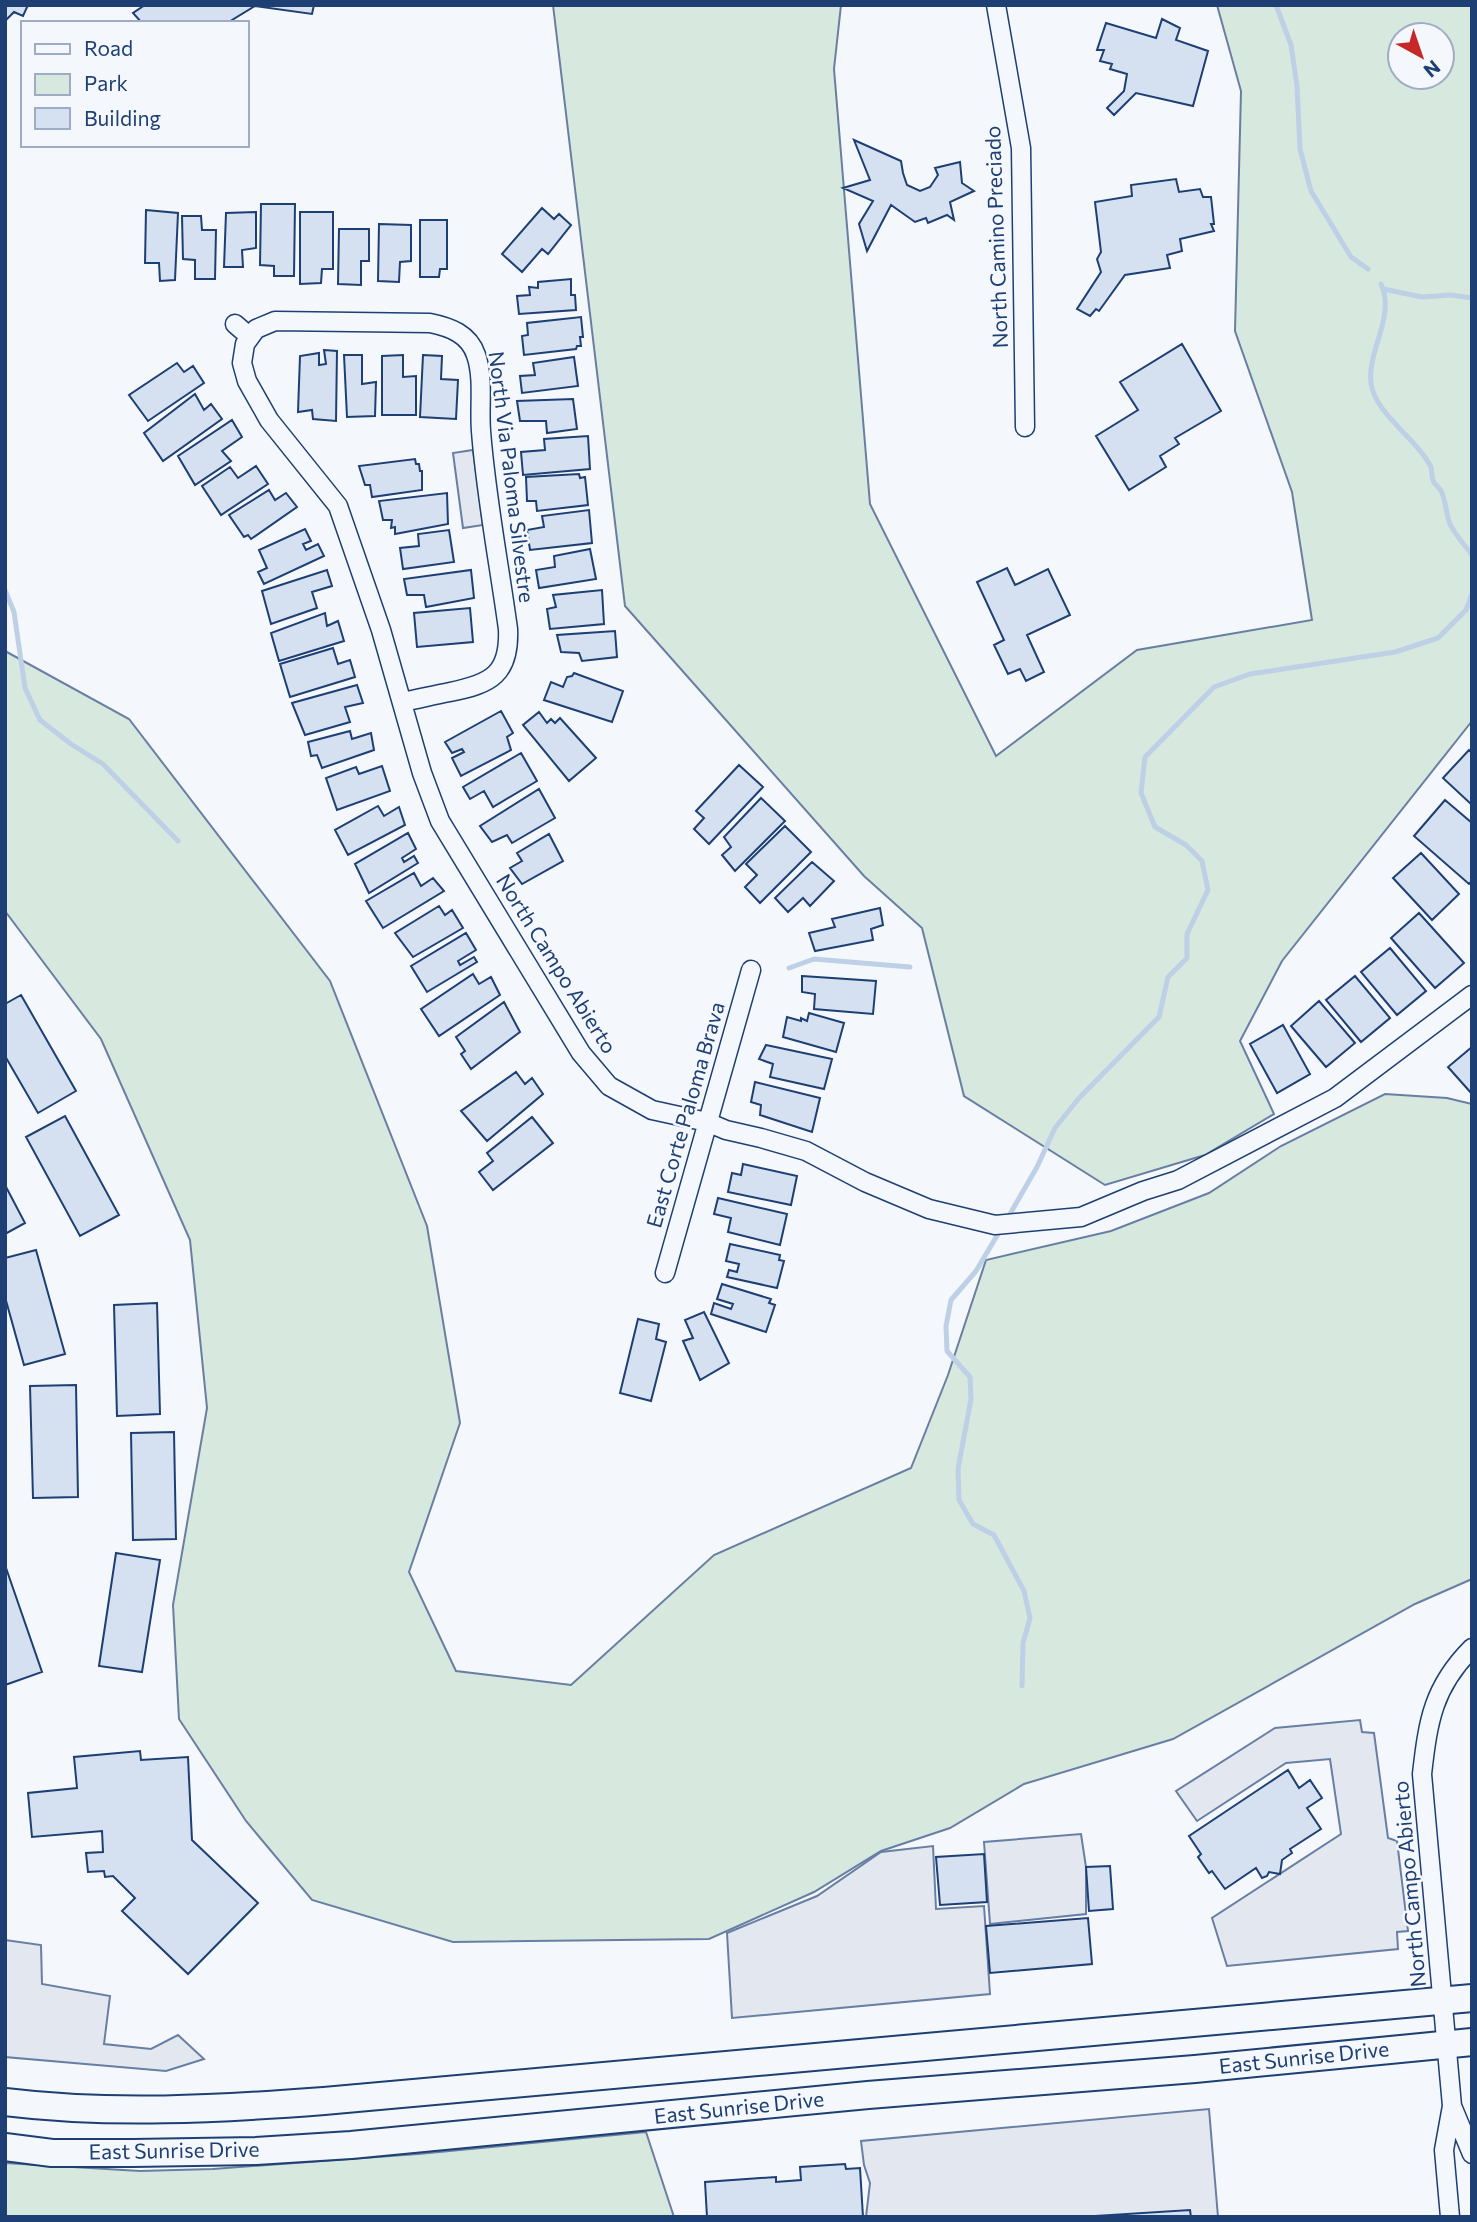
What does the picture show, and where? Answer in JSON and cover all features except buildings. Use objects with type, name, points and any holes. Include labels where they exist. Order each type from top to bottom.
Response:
[{"type":"main road","name":"East Sunrise Drive","points":[[5,2102],[112,2110],[299,2103],[1472,1998]]},
{"type":"main road","name":"East Sunrise Drive","points":[[5,2147],[52,2153],[106,2153],[256,2151],[351,2145],[1459,2043]]},
{"type":"street","name":"North Camino Preciado","points":[[996,5],[1021,148],[1025,426]]},
{"type":"street","name":"North Via Paloma Silvestre","points":[[250,337],[256,329],[275,321],[430,323],[460,333],[472,333],[478,370],[481,431],[508,629],[506,671],[476,687],[402,702]]},
{"type":"street","points":[[235,324],[250,337]]},
{"type":"street","name":"North Campo Abierto","points":[[250,337],[245,344],[242,363],[247,381],[269,420],[338,506],[377,619],[422,773],[440,821],[581,1054],[609,1086],[652,1110],[707,1122],[726,1130],[806,1151],[865,1182],[929,1209],[995,1225],[1081,1217],[1143,1191],[1178,1181],[1335,1098],[1472,995]]},
{"type":"street","name":"East Corte Paloma Brava","points":[[665,1273],[751,970]]},
{"type":"street","name":"North Campo Abierto","points":[[1452,2106],[1459,2043],[1444,2000],[1422,1774],[1427,1729],[1434,1704],[1454,1666],[1472,1648]]},
{"type":"street","points":[[1452,2106],[1472,2154]]},
{"type":"street","points":[[1450,2217],[1444,2150],[1452,2106]]},
{"type":"green space","points":[[553,5],[841,5],[834,69],[870,504],[996,756],[1137,650],[1312,620],[1292,492],[1235,331],[1241,91],[1217,5],[1471,5],[1472,721],[1282,961],[1240,1041],[1274,1114],[1205,1155],[1105,1185],[964,1096],[922,928],[864,876],[625,606]]},
{"type":"green space","points":[[5,651],[129,719],[330,981],[427,1226],[460,1423],[409,1572],[456,1671],[571,1685],[714,1555],[911,1468],[948,1375],[986,1260],[1111,1231],[1209,1193],[1281,1146],[1385,1094],[1447,1098],[1472,1104],[1472,1579],[1415,1604],[1173,1739],[1024,1784],[950,1828],[881,1851],[814,1892],[709,1939],[453,1942],[312,1900],[246,1821],[179,1719],[173,1605],[207,1408],[190,1240],[101,1039],[5,911]]},
{"type":"green space","points":[[646,2132],[674,2217],[5,2217],[5,2163],[140,2171],[213,2169],[418,2154]]},
{"type":"shaded area","points":[[473,450],[483,525],[463,528],[453,453]]},
{"type":"shaded area","points":[[1360,1720],[1362,1732],[1374,1733],[1388,1838],[1397,1841],[1408,1931],[1397,1932],[1398,1949],[1227,1966],[1212,1918],[1341,1834],[1330,1759],[1286,1763],[1197,1821],[1176,1791],[1275,1728]]},
{"type":"shaded area","points":[[1081,1834],[1086,1867],[1086,1914],[990,1924],[984,1842]]},
{"type":"shaded area","points":[[933,1846],[936,1909],[984,1906],[990,1994],[732,2018],[727,1933],[817,1896],[881,1852]]},
{"type":"shaded area","points":[[5,1940],[41,1945],[42,1984],[110,1996],[104,2044],[151,2049],[178,2035],[204,2059],[166,2071],[5,2057]]},
{"type":"shaded area","points":[[1209,2109],[1218,2217],[866,2217],[870,2183],[861,2141]]},
{"type":"waterway","points":[[1276,5],[1291,45],[1297,86],[1300,149],[1311,191],[1351,257],[1368,269]]},
{"type":"waterway","points":[[1381,284],[1385,309],[1371,371],[1374,394],[1388,415],[1424,455],[1430,465],[1432,478],[1443,497],[1450,524],[1472,555]]},
{"type":"waterway","points":[[1383,289],[1422,297],[1451,295],[1472,298]]},
{"type":"waterway","points":[[5,590],[14,612],[25,688],[40,720],[103,764],[178,841]]},
{"type":"waterway","points":[[1006,1221],[1037,1167],[1055,1128],[1079,1098],[1159,1017],[1168,977],[1187,958],[1187,934],[1208,890],[1202,861],[1186,845],[1155,827],[1141,793],[1145,757],[1214,687],[1250,674],[1395,652],[1438,638],[1466,610],[1472,594]]},
{"type":"waterway","points":[[789,968],[814,959],[910,967]]},
{"type":"waterway","points":[[1001,1229],[976,1271],[951,1300],[946,1326],[947,1351],[970,1377],[971,1399],[958,1469],[959,1500],[973,1524],[994,1535],[1024,1591],[1030,1618],[1023,1643],[1022,1686]]}]
